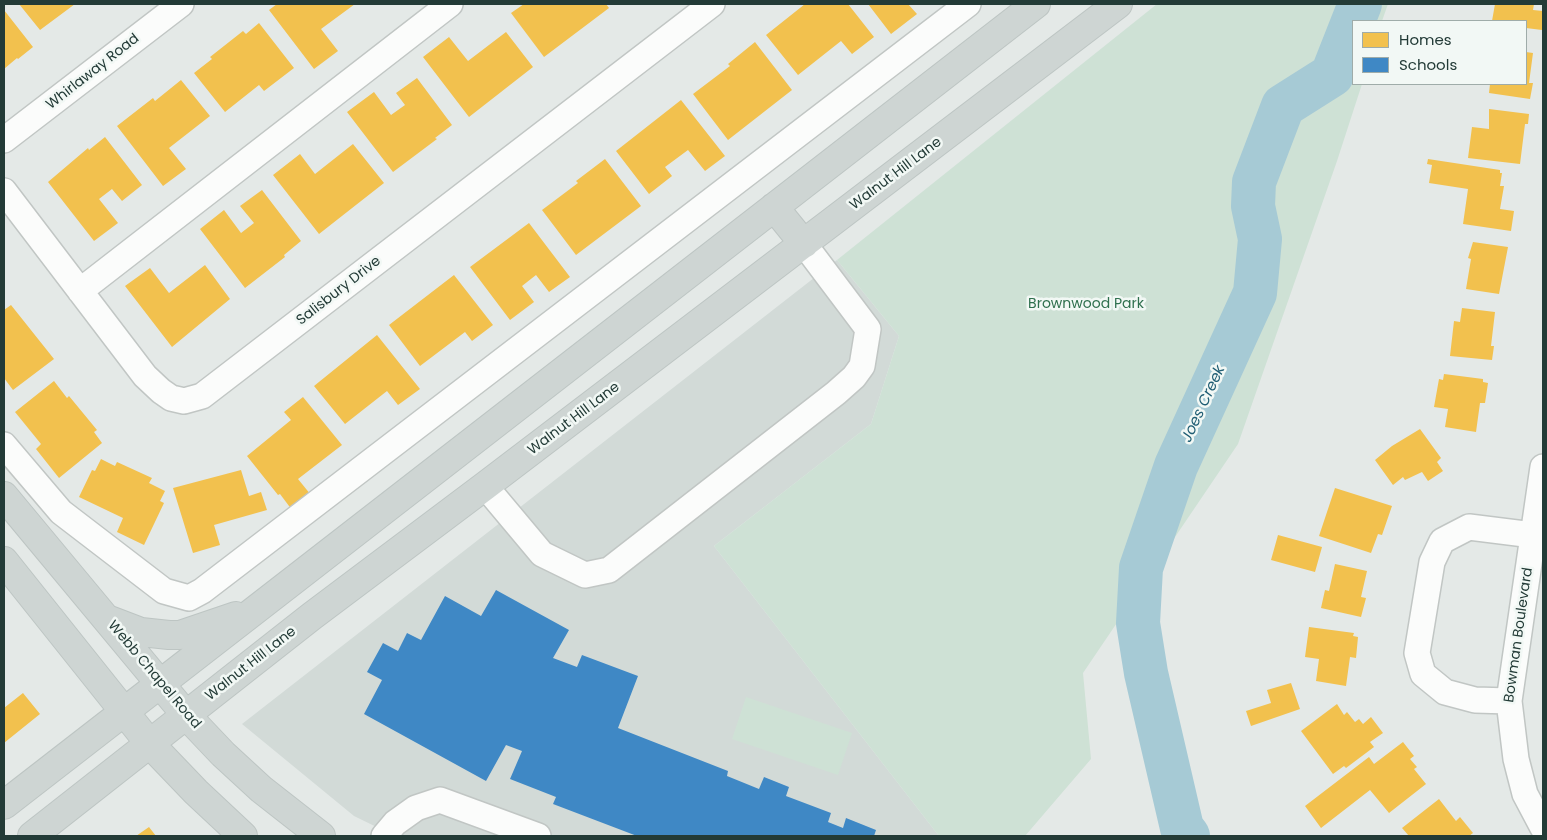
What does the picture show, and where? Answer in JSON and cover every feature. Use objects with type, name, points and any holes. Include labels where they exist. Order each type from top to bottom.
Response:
[{"type":"main road","points":[[4,805],[1036,4]]},
{"type":"main road","name":"Walnut Hill Lane","points":[[32,836],[312,616],[1118,4]]},
{"type":"main road","points":[[774,207],[804,244]]},
{"type":"main road","points":[[458,452],[485,486]]},
{"type":"main road","name":"Webb Chapel Road","points":[[4,496],[186,715],[260,789],[321,836]]},
{"type":"main road","points":[[4,561],[150,744],[196,792],[243,836]]},
{"type":"main road","points":[[105,618],[141,632],[180,635],[256,610]]},
{"type":"street","name":"Whirlaway Road","points":[[4,140],[181,4]]},
{"type":"street","points":[[80,291],[450,4]]},
{"type":"street","name":"Salisbury Drive","points":[[4,191],[145,376],[171,398],[184,401],[202,396],[712,4]]},
{"type":"street","points":[[4,445],[61,512],[164,590],[189,598],[202,591],[968,4]]},
{"type":"street","points":[[485,486],[542,554],[585,575],[609,570],[836,393],[854,377],[862,366],[868,329],[804,244]]},
{"type":"street","name":"Bowman Boulevard","points":[[1543,467],[1508,701],[1516,759],[1525,794],[1543,828]]},
{"type":"street","points":[[1508,701],[1475,700],[1445,692],[1423,674],[1417,653],[1432,562],[1442,541],[1469,527],[1533,535]]},
{"type":"street","points":[[384,836],[395,823],[416,808],[440,800],[538,836]]},
{"type":"shaded area","points":[[837,260],[899,336],[871,424],[714,546],[939,836],[395,836],[354,816],[242,724]]},
{"type":"green space","name":"Brownwood Park","points":[[1157,4],[1388,4],[1382,20],[1352,20],[1352,85],[1362,85],[1238,444],[1083,673],[1091,759],[1025,836],[939,836],[714,546],[871,424],[899,336],[837,260]]},
{"type":"green space","points":[[746,697],[852,733],[838,775],[732,739]]},
{"type":"building: Homes","points":[[19,4],[75,4],[40,30]]},
{"type":"building: Homes","points":[[277,4],[355,4],[321,29],[338,51],[314,69],[269,10]]},
{"type":"building: Homes","points":[[524,4],[606,4],[609,8],[544,57],[511,13]]},
{"type":"building: Homes","points":[[805,4],[848,4],[874,37],[852,54],[841,41],[798,75],[766,35]]},
{"type":"building: Homes","points":[[868,4],[908,4],[917,14],[891,34]]},
{"type":"building: Homes","points":[[1495,4],[1534,4],[1533,10],[1543,11],[1542,30],[1527,28],[1527,20],[1492,20]]},
{"type":"building: Homes","points":[[4,10],[33,47],[4,69]]},
{"type":"building: Homes","points":[[259,23],[294,68],[264,91],[259,85],[225,112],[194,73],[212,59],[210,57],[243,31],[246,34]]},
{"type":"building: Homes","points":[[506,32],[533,67],[469,117],[423,57],[449,37],[468,61]]},
{"type":"building: Homes","points":[[755,42],[792,90],[728,140],[693,94],[730,66],[728,64]]},
{"type":"building: Homes","points":[[1527,52],[1533,53],[1529,83],[1533,83],[1530,99],[1489,93],[1490,85],[1527,85]]},
{"type":"building: Homes","points":[[417,78],[452,125],[435,138],[437,139],[393,172],[347,112],[374,92],[391,115],[405,105],[396,93]]},
{"type":"building: Homes","points":[[181,80],[210,116],[169,148],[186,169],[163,186],[117,126],[153,98],[155,101]]},
{"type":"building: Homes","points":[[681,100],[725,156],[705,171],[688,150],[665,167],[672,176],[649,194],[616,151]]},
{"type":"building: Homes","points":[[1489,109],[1529,114],[1528,124],[1525,124],[1520,164],[1468,158],[1472,127],[1489,129]]},
{"type":"building: Homes","points":[[105,137],[142,185],[122,201],[112,189],[99,199],[118,223],[94,241],[48,182],[88,148],[89,150]]},
{"type":"building: Homes","points":[[353,144],[384,183],[319,234],[273,175],[300,154],[315,174]]},
{"type":"building: Homes","points":[[605,159],[641,206],[576,255],[542,210],[578,183],[576,181]]},
{"type":"building: Homes","points":[[1428,159],[1500,170],[1500,173],[1502,173],[1500,186],[1504,186],[1500,209],[1514,211],[1511,231],[1463,224],[1468,189],[1429,183],[1432,165],[1427,164]]},
{"type":"building: Homes","points":[[262,190],[301,241],[284,255],[285,257],[245,288],[200,229],[224,210],[241,233],[254,223],[240,206]]},
{"type":"building: Homes","points":[[529,223],[570,277],[549,292],[536,275],[522,286],[534,302],[510,320],[470,267]]},
{"type":"building: Homes","points":[[1473,242],[1508,247],[1499,294],[1466,289],[1471,259],[1468,258]]},
{"type":"building: Homes","points":[[205,265],[230,299],[172,347],[125,286],[150,268],[169,293]]},
{"type":"building: Homes","points":[[454,275],[493,325],[472,341],[465,332],[420,366],[389,325]]},
{"type":"building: Homes","points":[[11,305],[54,359],[13,390],[4,378],[4,310]]},
{"type":"building: Homes","points":[[1462,308],[1495,312],[1491,346],[1494,346],[1492,360],[1450,356],[1454,321],[1460,322]]},
{"type":"building: Homes","points":[[377,335],[420,389],[398,405],[387,391],[345,424],[314,386]]},
{"type":"building: Homes","points":[[1444,374],[1483,379],[1483,382],[1488,383],[1485,403],[1480,403],[1476,432],[1445,427],[1448,409],[1434,407],[1439,379],[1443,380]]},
{"type":"building: Homes","points":[[54,381],[97,430],[94,432],[102,443],[59,478],[36,449],[41,444],[15,412]]},
{"type":"building: Homes","points":[[303,397],[342,445],[298,479],[311,495],[292,510],[247,456],[291,420],[284,412]]},
{"type":"building: Homes","points":[[1420,429],[1441,458],[1437,462],[1443,471],[1428,481],[1422,472],[1405,480],[1403,477],[1393,485],[1375,460],[1392,446]]},
{"type":"building: Homes","points":[[101,459],[115,466],[117,462],[152,478],[149,483],[165,491],[160,501],[164,503],[144,545],[117,532],[123,518],[79,497],[92,470],[95,471]]},
{"type":"building: Homes","points":[[241,470],[249,496],[261,492],[267,510],[214,525],[220,545],[193,553],[173,488]]},
{"type":"building: Homes","points":[[1335,488],[1392,506],[1382,535],[1378,534],[1371,553],[1319,536]]},
{"type":"building: Homes","points":[[1278,535],[1322,547],[1315,572],[1271,560]]},
{"type":"building: Homes","points":[[1335,564],[1367,571],[1361,597],[1366,598],[1361,617],[1321,608],[1325,590],[1329,591]]},
{"type":"building: Homes","points":[[1309,627],[1354,633],[1353,636],[1358,637],[1356,658],[1350,657],[1346,686],[1316,681],[1319,659],[1305,657]]},
{"type":"building: Homes","points":[[1291,683],[1300,709],[1251,726],[1246,711],[1271,703],[1267,690]]},
{"type":"building: Homes","points":[[23,693],[40,714],[4,743],[4,708]]},
{"type":"building: Homes","points":[[1337,704],[1344,715],[1347,712],[1355,722],[1359,719],[1363,724],[1371,717],[1383,733],[1370,742],[1374,747],[1346,768],[1344,766],[1333,774],[1301,731]]},
{"type":"building: Homes","points":[[1403,742],[1414,756],[1410,759],[1417,767],[1414,769],[1426,784],[1389,813],[1370,790],[1321,828],[1305,806],[1369,757],[1374,764]]},
{"type":"building: Homes","points":[[1439,799],[1456,821],[1460,817],[1473,833],[1469,836],[1409,836],[1402,828]]},
{"type":"building: Homes","points":[[149,827],[156,836],[136,836]]},
{"type":"building: Schools","points":[[496,590],[569,630],[553,658],[577,667],[582,655],[638,676],[618,728],[728,771],[727,776],[759,789],[764,777],[789,787],[786,796],[831,813],[828,822],[843,828],[846,818],[876,830],[874,836],[637,836],[553,804],[556,797],[510,779],[522,751],[506,745],[486,781],[364,714],[382,680],[367,672],[383,643],[398,651],[407,633],[421,640],[445,596],[481,616]]},
{"type":"waterway","name":"Joes Creek","points":[[1354,20],[1360,4]]},
{"type":"waterway","name":"Joes Creek","points":[[1188,836],[1182,828],[1146,673],[1138,623],[1141,568],[1176,466],[1255,293],[1260,239],[1253,206],[1254,182],[1283,106],[1332,75],[1352,24]]}]
